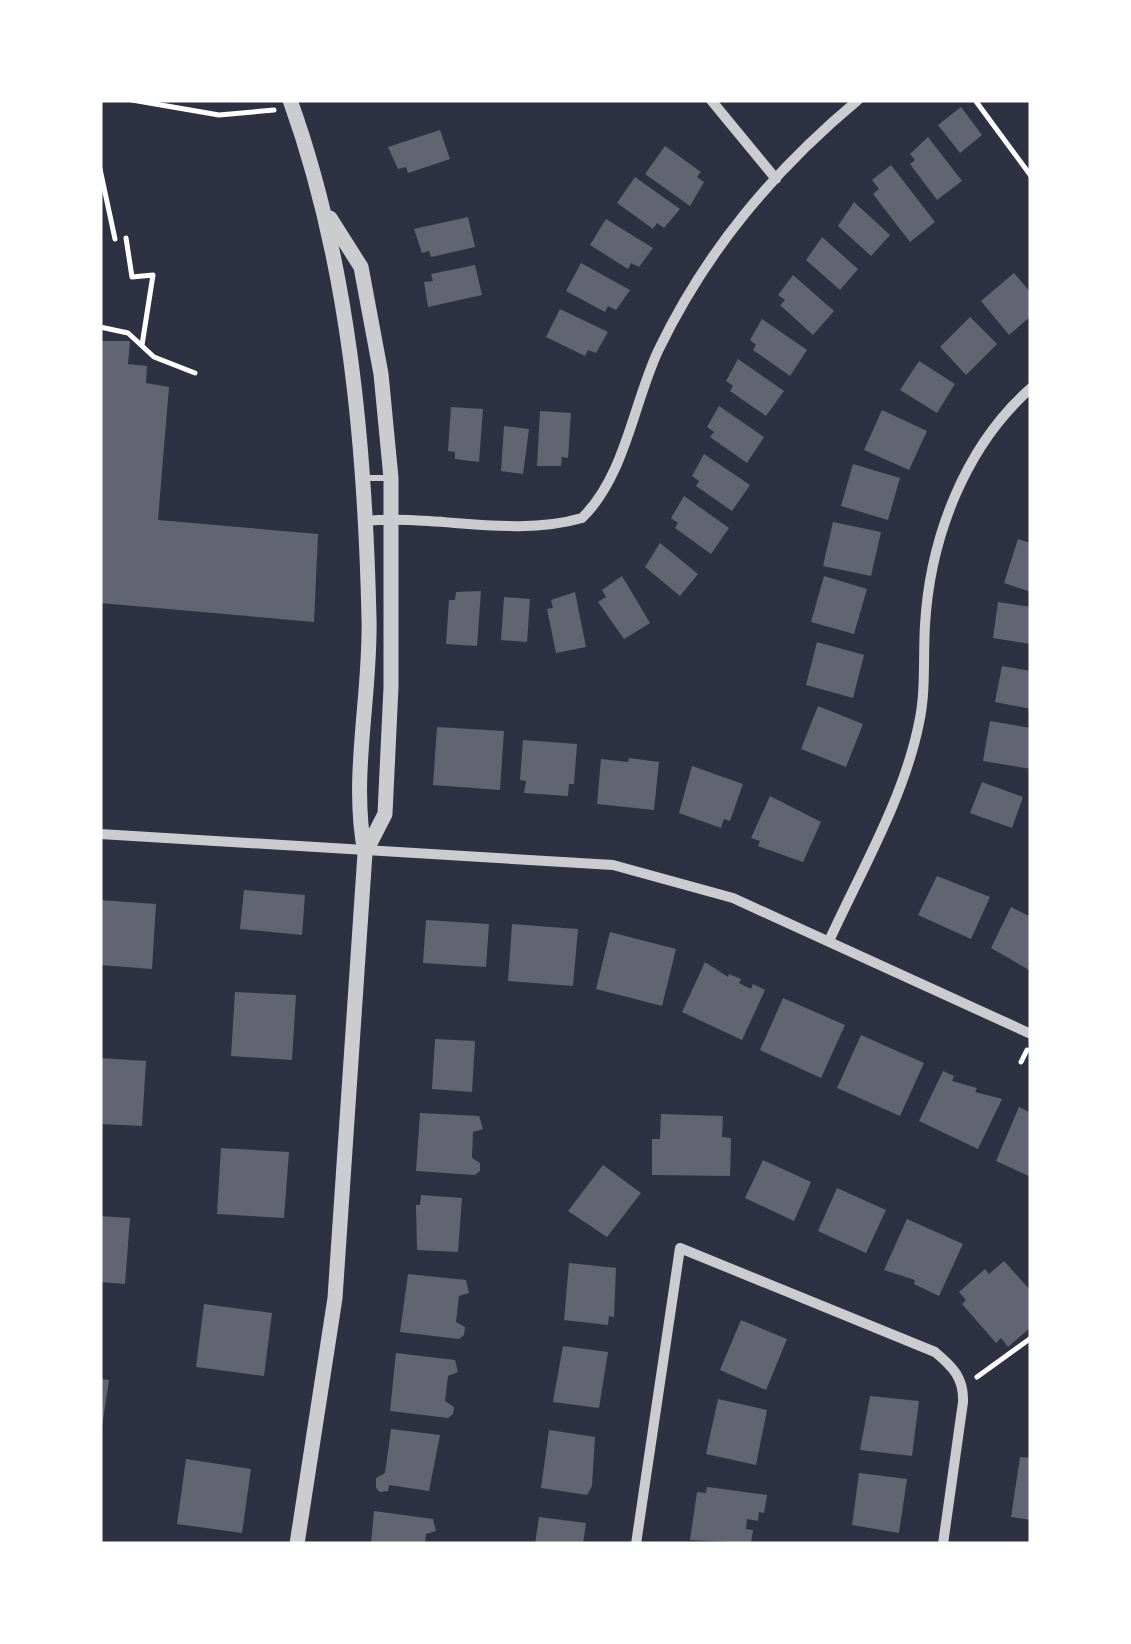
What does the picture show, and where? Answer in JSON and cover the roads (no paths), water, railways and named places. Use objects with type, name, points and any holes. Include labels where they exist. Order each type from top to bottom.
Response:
[{"type":"street","points":[[712,100],[776,179]]},
{"type":"street","points":[[364,522],[393,518],[542,525],[582,518],[610,482],[657,354],[706,262],[736,219],[807,142],[858,100]]},
{"type":"street","points":[[291,102],[326,211],[357,401],[363,478],[368,693],[357,814],[365,853],[335,1298],[298,1544]]},
{"type":"street","points":[[326,211],[361,267],[381,374],[391,478],[385,814],[365,853]]},
{"type":"street","points":[[829,940],[910,762],[920,720],[929,590],[946,518],[979,452],[1031,388]]},
{"type":"street","points":[[100,834],[365,853],[614,865],[732,898],[1031,1034]]},
{"type":"street","points":[[636,1544],[680,1248],[936,1352],[952,1366],[964,1386],[944,1544]]},
{"type":"lane","points":[[363,478],[391,478]]}]
